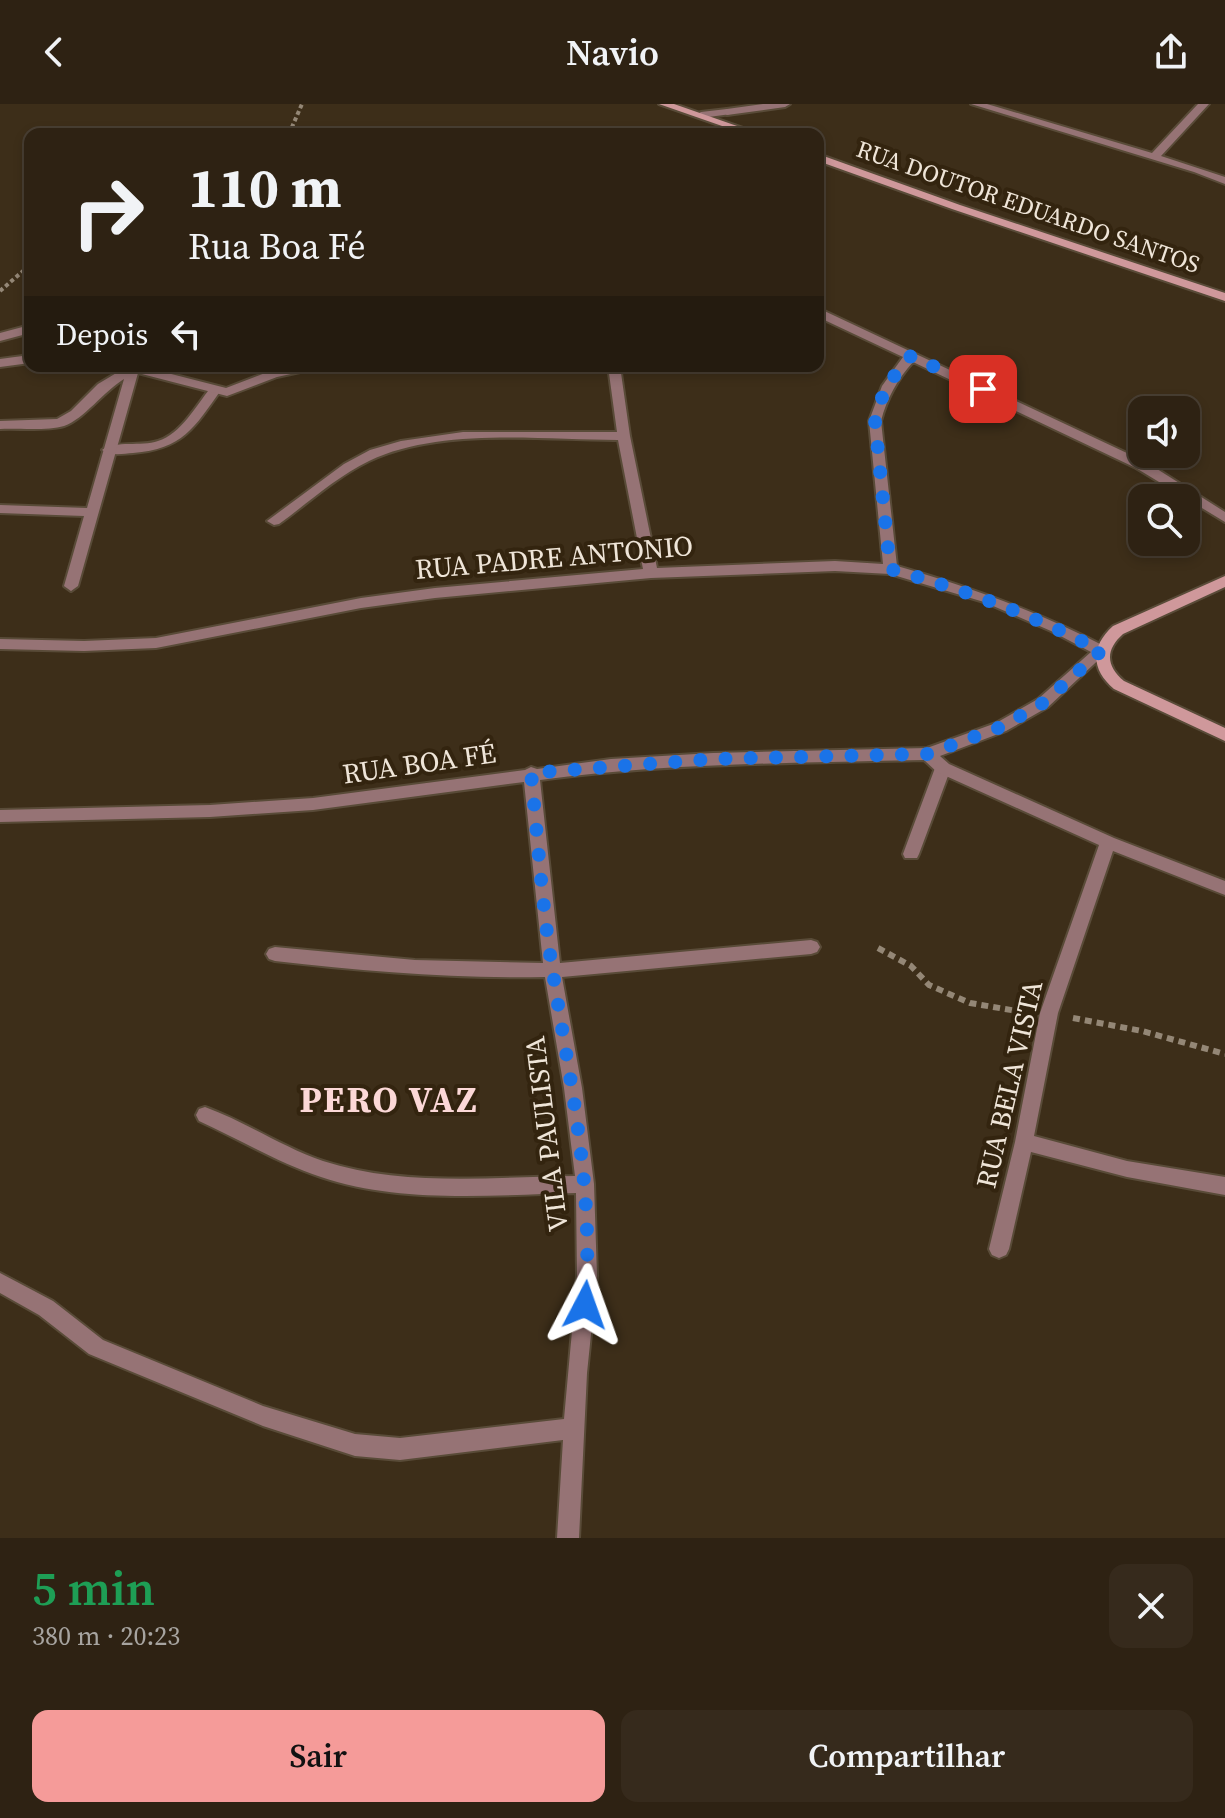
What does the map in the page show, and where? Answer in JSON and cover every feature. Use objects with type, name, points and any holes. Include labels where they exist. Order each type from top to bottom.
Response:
[{"type":"main road","points":[[664,104],[738,128]]},
{"type":"main road","name":"RUA DOUTOR EDUARDO SANTOS","points":[[824,159],[1225,297]]},
{"type":"main road","points":[[1225,581],[1118,630],[1106,639],[1101,651],[1101,665],[1106,676],[1119,685],[1225,735]]},
{"type":"street","points":[[701,115],[785,104]]},
{"type":"street","points":[[976,104],[1225,181]]},
{"type":"street","points":[[1154,157],[1204,104]]},
{"type":"street","points":[[824,315],[1141,465],[1225,518]]},
{"type":"street","points":[[0,337],[24,331]]},
{"type":"street","points":[[890,569],[875,421],[880,397],[888,382],[911,356]]},
{"type":"street","points":[[0,363],[24,360]]},
{"type":"street","points":[[0,425],[60,423],[75,414],[122,372]]},
{"type":"street","points":[[71,586],[109,450],[127,372]]},
{"type":"street","points":[[147,372],[215,390],[231,391],[282,372]]},
{"type":"street","points":[[615,372],[651,573]]},
{"type":"street","points":[[109,450],[153,449],[169,445],[215,390]]},
{"type":"street","points":[[274,521],[372,454],[407,442],[443,438],[624,436]]},
{"type":"street","points":[[0,509],[90,512]]},
{"type":"street","name":"RUA PADRE ANTONIO","points":[[0,644],[156,643],[390,599],[651,573],[770,566],[890,569],[989,599],[1056,627],[1101,651]]},
{"type":"street","name":"RUA BOA FÉ","points":[[0,816],[210,811],[313,804],[531,773],[713,759],[928,754],[1001,727],[1043,703],[1101,651]]},
{"type":"street","points":[[928,754],[943,768],[1108,842],[1225,888]]},
{"type":"street","points":[[911,854],[943,768]]},
{"type":"street","name":"VILA PAULISTA","points":[[531,773],[552,970],[573,1088],[585,1184],[587,1276],[568,1538]]},
{"type":"street","name":"RUA BELA VISTA","points":[[999,1249],[1049,1013],[1108,842]]},
{"type":"street","points":[[275,954],[360,963],[552,970],[642,965],[811,947]]},
{"type":"street","points":[[205,1115],[323,1169],[380,1181],[461,1185],[585,1184]]},
{"type":"street","points":[[1024,1142],[1127,1169],[1225,1186]]},
{"type":"street","points":[[0,1282],[46,1308],[96,1347],[263,1416],[355,1445],[400,1449],[574,1428]]},
{"type":"path","points":[[292,128],[302,104]]},
{"type":"path","points":[[0,291],[24,270]]},
{"type":"district","name":"PERO VAZ","points":[[389,1099]]},
{"type":"route","points":[[585,1305],[585,1184],[573,1088],[552,970],[531,773],[713,759],[928,754],[1001,727],[1043,703],[1101,651],[1056,627],[989,599],[890,569],[875,421],[880,397],[888,382],[911,356],[983,389]]}]
